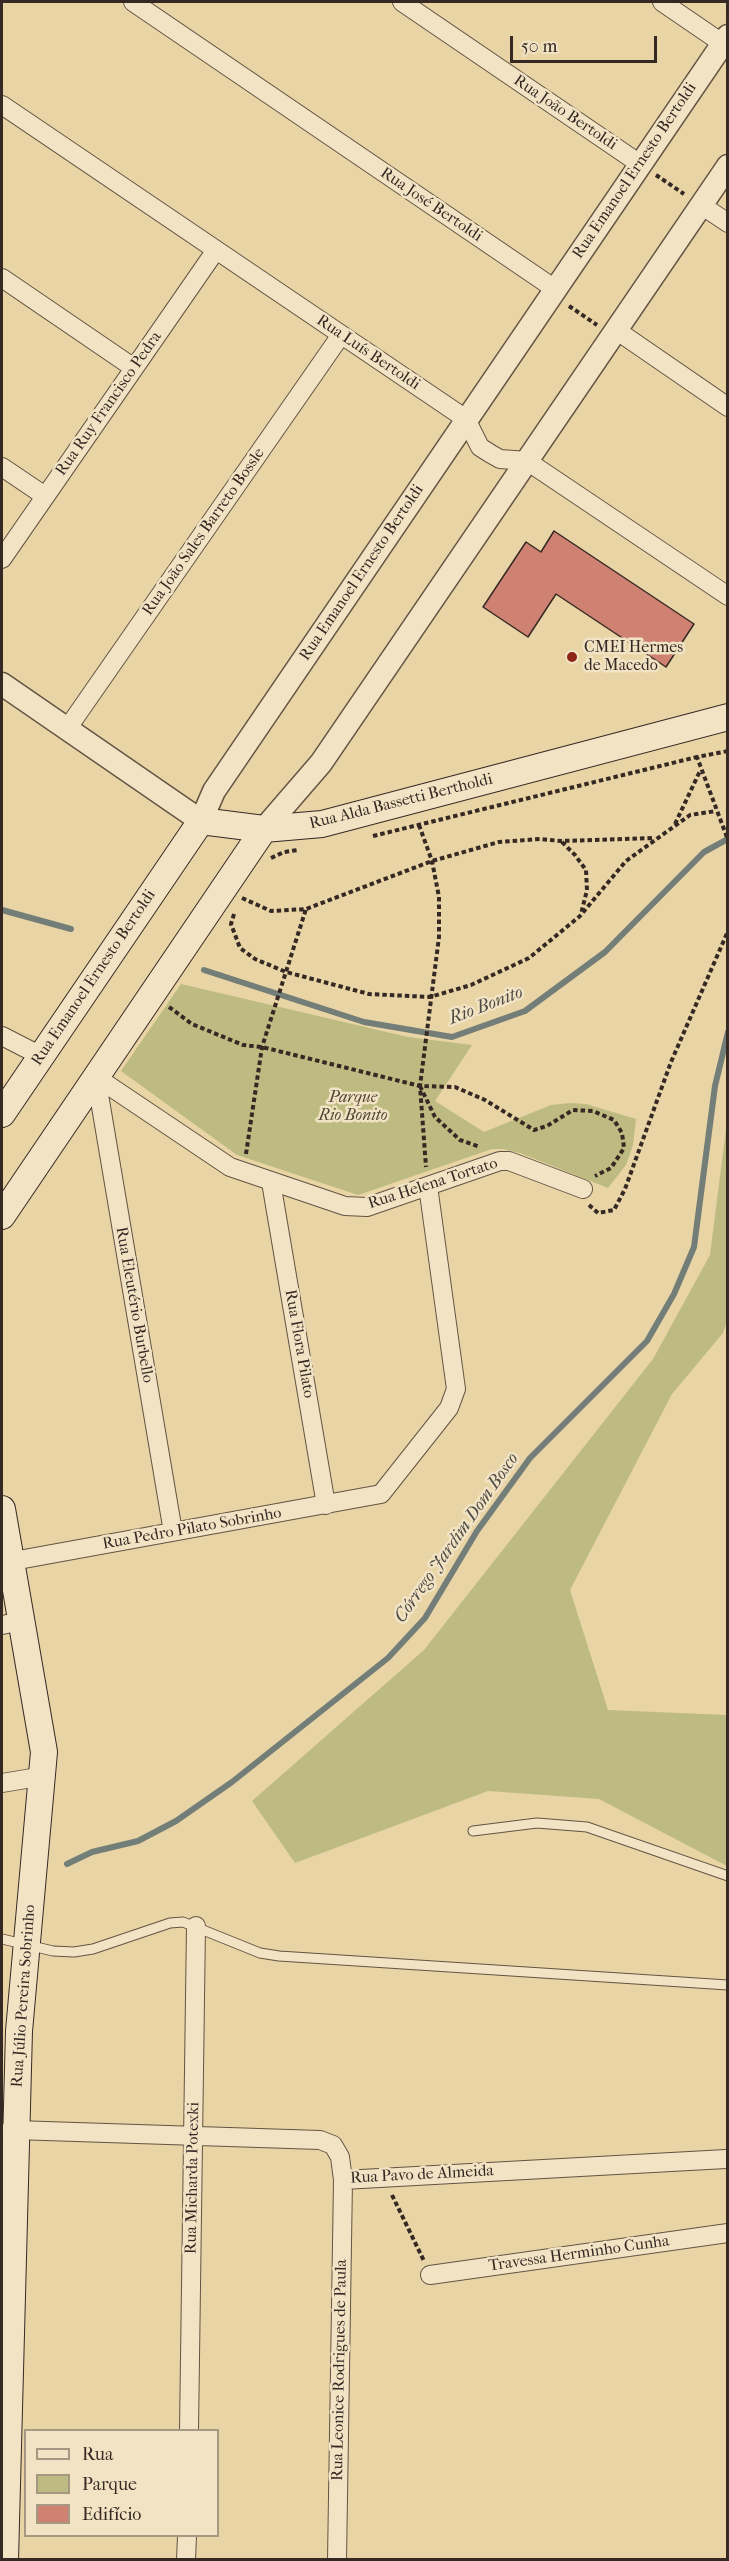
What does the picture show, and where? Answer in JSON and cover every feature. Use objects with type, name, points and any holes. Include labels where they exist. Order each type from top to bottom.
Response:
[{"type":"main road","name":"Rua Alda Bassetti Bertholdi","points":[[201,821],[264,829],[322,824],[728,717]]},
{"type":"main road","name":"Rua Emanoel Ernesto Bertoldi","points":[[2,1114],[201,821]]},
{"type":"main road","points":[[2,1216],[264,829]]},
{"type":"main road","name":"Rua Júlio Pereira Sobrinho","points":[[2,1509],[12,1623],[43,1737],[44,1776],[8,2132],[5,2559]]},
{"type":"street","name":"Rua José Bertoldi","points":[[133,2],[555,289]]},
{"type":"street","name":"Rua João Bertoldi","points":[[402,2],[640,164]]},
{"type":"street","points":[[662,2],[725,39]]},
{"type":"street","name":"Rua Emanoel Ernesto Bertoldi","points":[[201,821],[214,791],[725,39]]},
{"type":"street","name":"Rua Luís Bertoldi","points":[[2,105],[466,419],[480,447],[491,454],[511,460],[527,460],[728,596]]},
{"type":"street","points":[[264,829],[321,763],[728,166]]},
{"type":"street","points":[[701,205],[728,224]]},
{"type":"street","name":"Rua Ruy Francisco Pedra","points":[[2,559],[216,250]]},
{"type":"street","points":[[2,278],[134,368]]},
{"type":"street","points":[[616,330],[728,407]]},
{"type":"street","name":"Rua João Sales Barreto Bossle","points":[[67,729],[342,335]]},
{"type":"street","points":[[2,467],[45,496]]},
{"type":"street","name":"Rua Alda Bassetti Bertholdi","points":[[2,684],[201,821]]},
{"type":"street","points":[[2,1036],[41,1056]]},
{"type":"street","name":"Rua Helena Tortato","points":[[96,1077],[218,1160],[243,1173],[357,1208],[368,1207],[500,1161],[509,1161],[585,1182]]},
{"type":"street","name":"Rua Eleutério Burbello","points":[[96,1077],[173,1532]]},
{"type":"street","name":"Rua Flora Pilato","points":[[271,1182],[326,1505]]},
{"type":"street","name":"Rua Pedro Pilato Sobrinho","points":[[6,1562],[381,1494],[449,1408],[456,1389],[428,1186]]},
{"type":"street","points":[[2,1783],[44,1776]]},
{"type":"street","name":"Rua Micharda Potexki","points":[[189,2429],[196,1926]]},
{"type":"street","name":"Rua Pavo de Almeida","points":[[8,2132],[320,2140],[333,2145],[340,2157],[343,2180],[726,2159]]},
{"type":"street","name":"Rua Leonice Rodrigues de Paula","points":[[337,2559],[343,2180]]},
{"type":"street","name":"Travessa Herminho Cunha","points":[[430,2275],[728,2233]]},
{"type":"street","points":[[186,2559],[187,2537]]},
{"type":"lane","points":[[473,1831],[537,1823],[587,1827],[728,1876]]},
{"type":"lane","points":[[2,1939],[74,1952],[93,1949],[170,1923],[183,1922],[260,1953],[279,1956],[728,1985]]},
{"type":"path","points":[[640,164],[701,205]]},
{"type":"path","points":[[555,289],[583,318],[596,325],[616,330]]},
{"type":"path","points":[[365,838],[728,751]]},
{"type":"path","points":[[697,757],[728,840]]},
{"type":"path","points":[[675,824],[701,771]]},
{"type":"path","points":[[241,890],[231,924],[240,948],[255,959],[286,972],[369,994],[430,997],[471,985],[529,958],[580,916],[626,861],[690,815],[716,811]]},
{"type":"path","points":[[419,825],[432,861],[439,897],[439,937],[420,1086],[428,1186]]},
{"type":"path","points":[[239,896],[256,906],[271,911],[306,909],[432,861],[498,842],[540,839],[561,841],[656,838]]},
{"type":"path","points":[[561,841],[586,870],[587,890],[580,916]]},
{"type":"path","points":[[262,863],[284,852],[303,850]]},
{"type":"path","points":[[243,1173],[262,1047],[306,909]]},
{"type":"path","points":[[152,994],[192,1024],[243,1045],[262,1047],[420,1086],[455,1087],[485,1100],[534,1130],[547,1126],[573,1110],[593,1111],[614,1120],[622,1133],[624,1148],[611,1168],[585,1182],[585,1202],[598,1213],[614,1210],[626,1190],[671,1062],[728,931]]},
{"type":"path","points":[[420,1086],[435,1117],[460,1140],[488,1150]]},
{"type":"path","points":[[383,2177],[430,2275]]},
{"type":"green space","name":"Parque Rio Bonito","points":[[181,984],[408,1037],[472,1045],[435,1101],[484,1132],[551,1105],[570,1103],[586,1104],[636,1119],[633,1145],[626,1165],[608,1188],[520,1153],[492,1149],[358,1195],[237,1155],[121,1071]]},
{"type":"green space","points":[[727,1121],[727,1321],[723,1333],[672,1394],[570,1590],[608,1710],[727,1715],[727,1866],[599,1799],[488,1791],[295,1863],[252,1801],[424,1650],[653,1359],[710,1255]]},
{"type":"building","points":[[554,531],[694,624],[666,667],[556,594],[528,637],[483,607],[526,542],[541,552]]},
{"type":"waterway","name":"Rio Bonito","points":[[204,970],[364,1022],[452,1037],[525,1011],[605,952],[704,852],[728,839]]},
{"type":"waterway","name":"Rio Bonito","points":[[2,910],[71,929]]},
{"type":"waterway","name":"Córrego Jardim Dom Bosco","points":[[67,1864],[92,1852],[138,1841],[176,1821],[232,1782],[388,1658],[425,1618],[477,1531],[530,1458],[647,1341],[674,1294],[694,1247],[715,1086],[728,1032]]},
{"type":"place","name":"CMEI Hermes de Macedo","points":[[572,657]]}]
